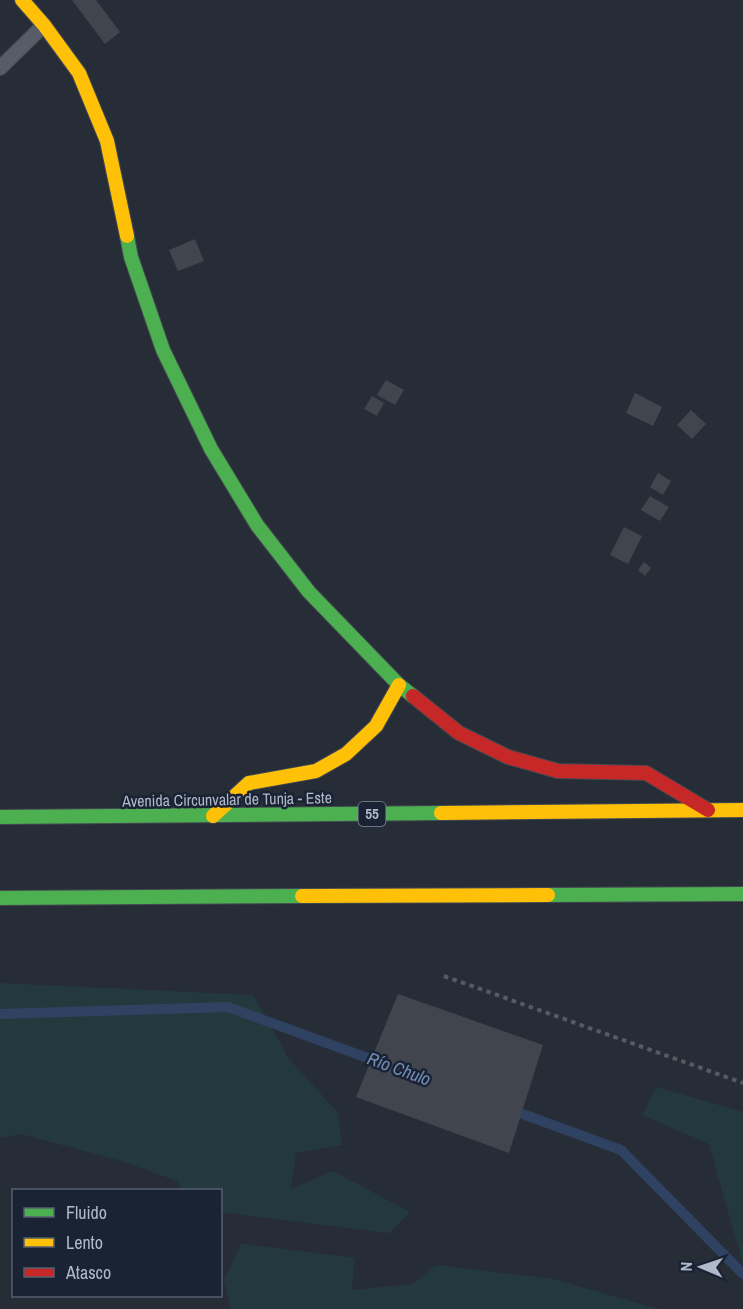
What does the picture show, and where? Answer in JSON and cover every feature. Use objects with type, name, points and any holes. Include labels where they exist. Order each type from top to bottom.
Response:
[{"type":"main road","points":[[22,0],[44,25],[79,73],[107,141],[131,257],[163,350],[211,449],[257,525],[309,592],[399,685],[459,733],[508,757],[558,771],[646,773],[708,810]]},
{"type":"main road","points":[[213,816],[249,783],[316,771],[346,754],[375,726],[399,685]]},
{"type":"main road","name":"Avenida Circunvalar de Tunja - Este","points":[[0,817],[743,810]]},
{"type":"main road","points":[[0,898],[743,894]]},
{"type":"lane","points":[[0,68],[44,25]]},
{"type":"path","points":[[444,976],[743,1083]]},
{"type":"green space","points":[[0,983],[253,995],[289,1059],[338,1113],[342,1145],[296,1153],[291,1189],[333,1171],[410,1212],[389,1233],[222,1212],[222,1189],[181,1189],[177,1181],[122,1161],[21,1134],[0,1138]]},
{"type":"green space","points":[[656,1087],[743,1112],[743,1265],[709,1144],[642,1115]]},
{"type":"green space","points":[[241,1244],[354,1258],[352,1290],[413,1284],[436,1265],[553,1279],[659,1309],[231,1309],[224,1280]]},
{"type":"building","points":[[72,0],[96,0],[120,32],[105,44]]},
{"type":"building","points":[[195,239],[204,261],[178,271],[169,250]]},
{"type":"building","points":[[386,380],[404,390],[395,405],[377,395]]},
{"type":"building","points":[[635,393],[662,407],[653,426],[626,413]]},
{"type":"building","points":[[372,396],[384,403],[377,416],[364,409]]},
{"type":"building","points":[[691,410],[706,424],[692,439],[677,425]]},
{"type":"building","points":[[658,473],[671,481],[663,495],[650,487]]},
{"type":"building","points":[[650,496],[669,507],[660,521],[641,510]]},
{"type":"building","points":[[624,527],[642,536],[628,564],[610,555]]},
{"type":"building","points":[[644,562],[651,568],[645,576],[638,570]]},
{"type":"building","points":[[398,994],[543,1045],[509,1153],[356,1097]]},
{"type":"waterway","name":"Río Chulo","points":[[0,1014],[228,1007],[384,1064]]},
{"type":"waterway","name":"Río Chulo","points":[[509,1109],[621,1150],[743,1274]]},
{"type":"traffic: fast","points":[[127,236],[131,257],[163,350],[211,449],[257,525],[309,592],[399,685],[413,696]]},
{"type":"traffic: fast","points":[[0,817],[441,813]]},
{"type":"traffic: fast","points":[[548,895],[743,894]]},
{"type":"traffic: fast","points":[[0,898],[302,896]]},
{"type":"traffic: slow","points":[[22,0],[44,25],[79,73],[107,141],[127,236]]},
{"type":"traffic: slow","points":[[213,816],[249,783],[316,771],[346,754],[376,726],[399,685]]},
{"type":"traffic: slow","points":[[441,813],[743,810]]},
{"type":"traffic: slow","points":[[302,896],[548,895]]},
{"type":"traffic: jam","points":[[413,696],[459,733],[508,757],[558,771],[646,773],[708,810]]}]
